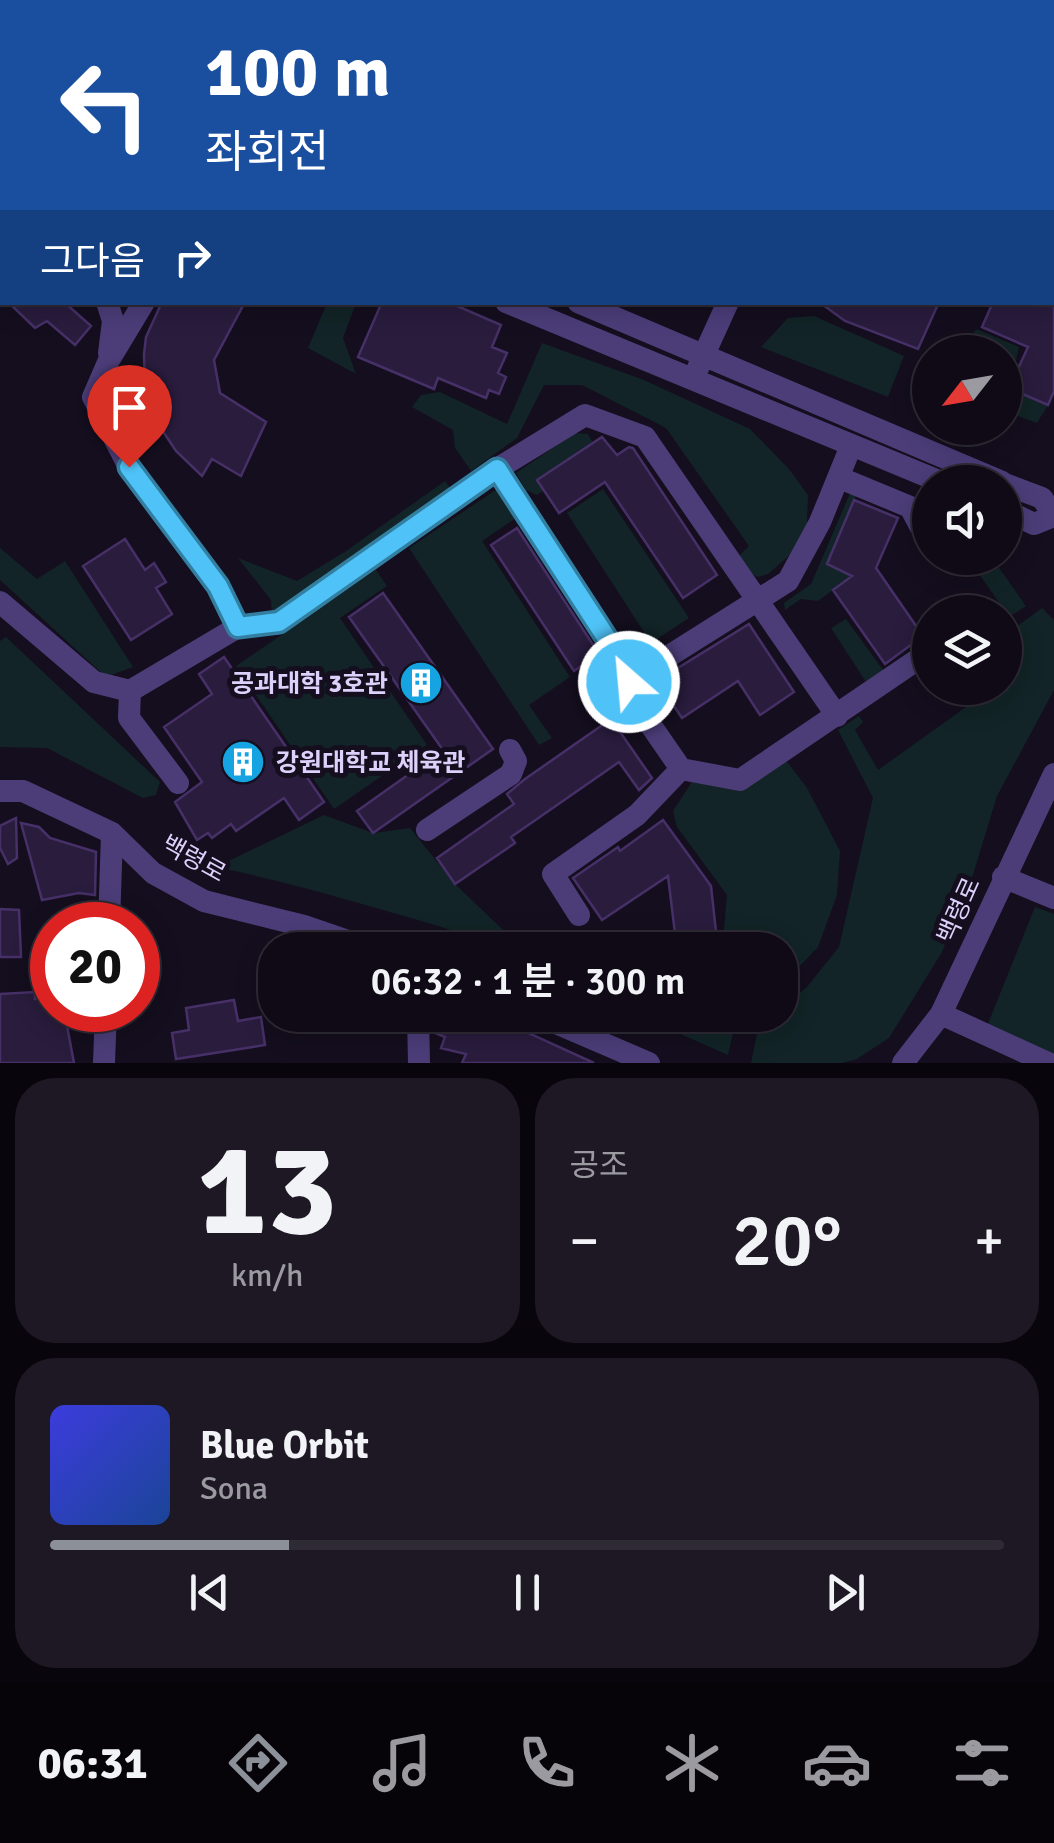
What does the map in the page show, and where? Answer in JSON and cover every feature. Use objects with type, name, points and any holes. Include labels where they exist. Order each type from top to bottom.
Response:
[{"type":"street","points":[[107,305],[113,321],[109,360]]},
{"type":"street","points":[[142,305],[109,360],[93,397],[129,467],[218,586],[238,627]]},
{"type":"street","points":[[513,305],[912,471]]},
{"type":"street","points":[[585,305],[961,465]]},
{"type":"street","points":[[693,380],[727,305]]},
{"type":"street","points":[[0,602],[94,682],[130,690],[238,627],[279,622],[497,469],[584,415],[645,437],[837,716]]},
{"type":"street","points":[[851,446],[840,478],[788,581],[622,686],[681,770],[740,780],[912,664]]},
{"type":"street","points":[[497,469],[626,668],[629,682]]},
{"type":"street","points":[[840,478],[912,511]]},
{"type":"street","points":[[1022,490],[1042,498],[1054,516],[1034,524],[1022,518]]},
{"type":"street","points":[[130,690],[129,718],[178,783]]},
{"type":"street","points":[[427,830],[511,774],[516,761],[510,750]]},
{"type":"street","points":[[579,915],[552,874],[637,816],[681,770]]},
{"type":"street","name":"백령로","points":[[904,1063],[941,1014],[1054,774]]},
{"type":"street","name":"백령로","points":[[0,791],[23,791],[112,833],[154,873],[204,900],[322,932]]},
{"type":"street","points":[[109,902],[112,833]]},
{"type":"street","points":[[1003,878],[1054,898]]},
{"type":"street","points":[[941,1014],[1048,1063]]},
{"type":"street","points":[[104,1063],[105,1032]]},
{"type":"street","points":[[418,1032],[419,1063]]},
{"type":"street","points":[[572,1032],[623,1057],[648,1063]]},
{"type":"shaded area","points":[[326,305],[355,305],[343,338],[356,374],[308,348]]},
{"type":"shaded area","points":[[814,316],[904,356],[888,397],[761,347],[788,318]]},
{"type":"shaded area","points":[[542,343],[644,380],[750,429],[808,495],[807,523],[791,554],[768,574],[758,577],[748,572],[739,556],[749,546],[666,428],[582,385],[544,385],[517,438],[471,471],[455,448],[453,430],[412,407],[421,395],[440,392],[507,424]]},
{"type":"shaded area","points":[[1022,393],[1048,405],[1037,423],[1022,417]]},
{"type":"shaded area","points":[[575,433],[588,434],[593,443],[538,480],[544,490],[537,495],[526,490],[516,473]]},
{"type":"shaded area","points":[[445,481],[452,490],[272,615],[271,600],[238,558],[297,581]]},
{"type":"shaded area","points":[[506,483],[525,512],[482,541],[570,677],[529,705],[552,738],[539,745],[409,548]]},
{"type":"shaded area","points":[[603,489],[689,618],[651,643],[567,513]]},
{"type":"shaded area","points":[[851,491],[858,491],[827,564],[852,576],[818,601],[801,599],[785,610],[784,603],[811,584]]},
{"type":"shaded area","points":[[0,548],[37,579],[65,561],[133,667],[106,677],[0,580]]},
{"type":"shaded area","points":[[376,570],[387,586],[340,618],[427,745],[334,809],[236,666]]},
{"type":"shaded area","points":[[980,575],[1004,575],[1018,595],[994,595]]},
{"type":"shaded area","points":[[1042,608],[1054,620],[1054,690],[997,796],[972,878],[942,952],[889,1038],[857,1059],[842,1063],[751,1063],[757,1032],[798,1032],[798,994],[839,947],[873,798],[838,730],[859,716],[863,722],[855,730],[878,770],[969,705],[1022,705],[1022,623]]},
{"type":"shaded area","points":[[846,619],[883,670],[866,682],[831,628]]},
{"type":"shaded area","points":[[6,637],[160,782],[156,795],[143,798],[47,748],[0,747],[0,641]]},
{"type":"shaded area","points":[[785,759],[807,788],[840,851],[837,895],[818,947],[798,968],[798,932],[724,932],[727,895],[677,827],[673,811],[693,780]]},
{"type":"shaded area","points":[[324,815],[373,833],[410,828],[455,884],[505,932],[455,932],[353,901],[216,867]]},
{"type":"shaded area","points":[[1035,907],[1054,914],[1054,1059],[987,1026]]},
{"type":"shaded area","points":[[676,1032],[733,1032],[728,1055]]},
{"type":"building","points":[[11,305],[67,305],[91,326],[75,345],[47,321],[35,328]]},
{"type":"building","points":[[161,305],[243,305],[214,360],[220,393],[266,422],[241,476],[212,459],[202,476],[176,451],[160,427],[145,387],[146,337]]},
{"type":"building","points":[[381,305],[455,305],[501,325],[492,347],[507,353],[498,373],[506,377],[499,394],[489,390],[486,398],[438,378],[434,389],[358,357]]},
{"type":"building","points":[[823,305],[938,305],[924,335],[912,335],[912,347],[845,321]]},
{"type":"building","points":[[992,305],[1054,305],[1054,391],[1048,405],[1022,394],[1022,360],[1028,347],[1022,344],[1022,335],[1000,335],[982,327]]},
{"type":"building","points":[[602,437],[617,455],[633,448],[717,575],[683,598],[605,482],[559,513],[537,480]]},
{"type":"building","points":[[854,500],[898,518],[876,568],[912,620],[912,644],[885,664],[833,590],[852,576],[827,564]]},
{"type":"building","points":[[517,528],[599,654],[574,671],[491,545]]},
{"type":"building","points":[[125,539],[145,570],[154,563],[166,582],[156,588],[172,614],[131,640],[83,566]]},
{"type":"building","name":"공과대학 3호관","points":[[383,593],[493,749],[373,833],[357,811],[443,750],[349,617]]},
{"type":"building","points":[[749,624],[794,692],[760,715],[738,681],[682,718],[657,681]]},
{"type":"building","name":"강원대학교 체육관","points":[[224,657],[324,802],[299,820],[284,798],[236,831],[231,824],[212,838],[208,833],[197,840],[175,802],[202,782],[164,727],[212,694],[199,674]]},
{"type":"building","points":[[611,719],[652,778],[639,790],[619,762],[511,837],[515,843],[455,884],[437,858],[514,804],[507,794],[525,779]]},
{"type":"building","points":[[16,818],[17,858],[8,864],[0,848],[0,826]]},
{"type":"building","points":[[663,820],[711,886],[716,932],[675,932],[668,876],[602,920],[573,878],[618,847],[620,851]]},
{"type":"building","points":[[21,823],[39,827],[50,838],[96,852],[95,895],[79,893],[42,900]]},
{"type":"building","points":[[0,909],[19,910],[21,957],[0,957]]},
{"type":"building","points":[[30,992],[30,1032],[68,1032],[74,1063],[0,1063],[0,994]]},
{"type":"building","points":[[234,1000],[238,1021],[258,1018],[258,1032],[263,1032],[265,1045],[176,1059],[172,1033],[189,1030],[186,1008]]},
{"type":"building","points":[[433,1032],[526,1032],[594,1063],[462,1063],[466,1054],[441,1048],[445,1037]]},
{"type":"place","name":"공과대학 3호관","points":[[421,683]]},
{"type":"place","name":"강원대학교 체육관","points":[[243,762]]},
{"type":"route","points":[[129,467],[218,586],[238,627],[279,622],[497,469],[626,668],[629,682]]}]
